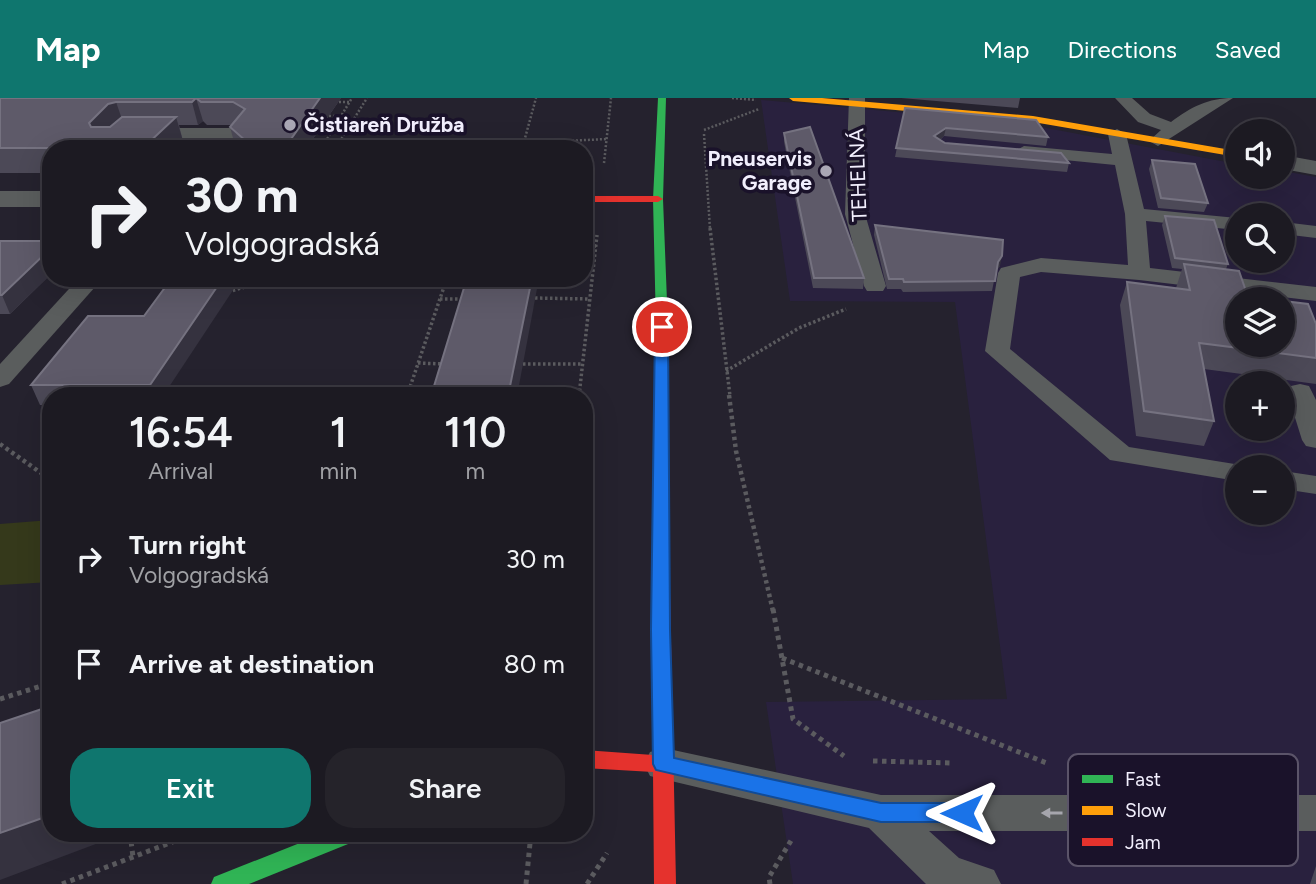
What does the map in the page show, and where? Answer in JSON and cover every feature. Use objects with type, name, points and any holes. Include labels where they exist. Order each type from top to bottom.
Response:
[{"type":"street","points":[[662,98],[658,199],[662,327],[660,630],[665,884]]},
{"type":"street","name":"TEHELNÁ","points":[[793,98],[856,101],[1033,119],[1225,152]]},
{"type":"street","points":[[1295,164],[1316,168]]},
{"type":"street","points":[[0,199],[42,199]]},
{"type":"street","points":[[593,199],[658,199]]},
{"type":"street","points":[[593,760],[664,764]]},
{"type":"street","points":[[222,884],[327,842]]},
{"type":"lane","points":[[1123,98],[1144,118],[1173,129]]},
{"type":"lane","points":[[1158,141],[1193,114],[1225,98]]},
{"type":"lane","name":"TEHELNÁ","points":[[856,101],[855,214],[875,286]]},
{"type":"lane","points":[[118,140],[124,134],[239,134],[234,140]]},
{"type":"lane","points":[[1118,134],[1121,160],[1135,214],[1139,273]]},
{"type":"lane","points":[[1012,150],[1121,160]]},
{"type":"lane","points":[[1135,214],[1225,223]]},
{"type":"lane","points":[[1295,229],[1316,232]]},
{"type":"lane","points":[[1225,470],[1120,454],[997,351],[1009,273],[1041,265],[1139,273],[1316,294]]},
{"type":"lane","points":[[0,379],[84,287]]},
{"type":"lane","points":[[1300,392],[1316,440]]},
{"type":"lane","points":[[1295,482],[1316,485]]},
{"type":"lane","points":[[664,764],[881,813],[1068,813]]},
{"type":"lane","points":[[881,813],[957,880]]},
{"type":"lane","points":[[1298,813],[1316,813]]},
{"type":"path","points":[[341,140],[367,98]]},
{"type":"path","points":[[525,140],[536,98]]},
{"type":"path","points":[[593,272],[596,246],[593,199],[607,139],[611,98]]},
{"type":"path","points":[[339,102],[351,100]]},
{"type":"path","points":[[326,140],[351,100]]},
{"type":"path","points":[[704,130],[767,106]]},
{"type":"path","points":[[328,116],[341,116]]},
{"type":"path","points":[[704,120],[708,209],[736,451],[793,719],[851,760]]},
{"type":"path","points":[[323,124],[336,124]]},
{"type":"path","points":[[586,140],[607,139]]},
{"type":"path","points":[[726,371],[783,334],[812,320],[865,302],[875,286]]},
{"type":"path","points":[[225,293],[245,287]]},
{"type":"path","points":[[410,387],[444,287]]},
{"type":"path","points":[[580,387],[591,287]]},
{"type":"path","points":[[536,298],[590,299]]},
{"type":"path","points":[[440,299],[471,299]]},
{"type":"path","points":[[418,363],[452,364]]},
{"type":"path","points":[[523,364],[583,364]]},
{"type":"path","points":[[0,444],[42,474]]},
{"type":"path","points":[[782,658],[1053,765]]},
{"type":"path","points":[[0,699],[42,686]]},
{"type":"path","points":[[131,842],[133,857]]},
{"type":"path","points":[[62,884],[172,842]]},
{"type":"path","points":[[526,884],[530,842]]},
{"type":"shaded area","points":[[761,100],[1020,123],[1225,162],[1225,189],[1295,189],[1295,173],[1316,177],[1316,884],[793,884],[766,702],[1007,699],[955,302],[790,301]]},
{"type":"green space","points":[[42,521],[42,583],[0,585],[0,524]]},
{"type":"building","points":[[0,98],[196,98],[192,102],[116,102],[108,104],[89,123],[91,127],[110,127],[122,117],[176,117],[152,140],[42,140],[42,148],[0,148]]},
{"type":"building","points":[[196,98],[320,98],[290,140],[245,140],[230,127],[245,109],[233,102],[201,102]]},
{"type":"building","points":[[905,108],[1036,120],[1048,137],[946,128],[934,136],[945,143],[1061,153],[1069,163],[896,148]]},
{"type":"building","points":[[810,127],[864,278],[814,278],[784,133]]},
{"type":"building","points":[[1152,160],[1195,164],[1208,203],[1161,198]]},
{"type":"building","points":[[1165,216],[1214,220],[1225,255],[1225,264],[1175,258]]},
{"type":"building","points":[[875,225],[1003,240],[995,281],[904,282],[903,279],[889,279]]},
{"type":"building","points":[[0,241],[42,241],[42,257],[0,295]]},
{"type":"building","points":[[1184,264],[1225,269],[1225,273],[1240,273],[1245,287],[1225,287],[1225,346],[1199,343],[1214,421],[1144,411],[1127,282],[1190,290]]},
{"type":"building","points":[[165,287],[217,287],[150,385],[31,385],[88,316],[144,316]]},
{"type":"building","points":[[464,287],[530,287],[510,387],[434,387]]},
{"type":"building","points":[[1295,302],[1308,304],[1316,324],[1316,358],[1295,355]]},
{"type":"building","points":[[42,709],[42,818],[0,833],[0,723]]},
{"type":"traffic: fast","points":[[661,544],[662,327],[658,199],[662,98]]},
{"type":"traffic: fast","points":[[222,884],[327,842]]},
{"type":"traffic: slow","points":[[793,98],[1033,119],[1225,152]]},
{"type":"traffic: jam","points":[[593,199],[658,199]]},
{"type":"traffic: jam","points":[[661,544],[665,884]]},
{"type":"traffic: jam","points":[[593,760],[664,764]]},
{"type":"place","name":"Čistiareň Družba","points":[[290,125]]},
{"type":"place","name":"Pneuservis Garage","points":[[826,171]]},
{"type":"route","points":[[662,327],[660,630],[664,764],[881,813],[962,813]]}]
